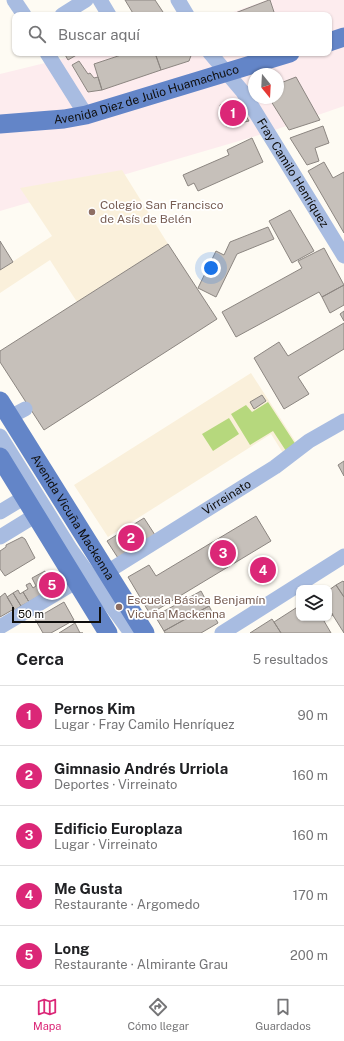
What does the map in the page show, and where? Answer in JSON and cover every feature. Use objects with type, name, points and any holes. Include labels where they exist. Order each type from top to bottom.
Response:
[{"type":"main road","points":[[332,41],[344,37]]},
{"type":"main road","name":"Avenida Diez de Julio Huamachuco","points":[[0,124],[45,122],[86,116],[280,56]]},
{"type":"main road","name":"Avenida Vicuña Mackenna","points":[[0,401],[12,413],[145,633]]},
{"type":"main road","points":[[0,458],[108,633]]},
{"type":"street","points":[[14,0],[22,12]]},
{"type":"street","points":[[100,0],[107,12]]},
{"type":"street","points":[[178,0],[185,12]]},
{"type":"street","points":[[49,56],[86,116]]},
{"type":"street","name":"Fray Camilo Henríquez","points":[[213,56],[243,92],[344,256]]},
{"type":"street","points":[[12,413],[137,633]]},
{"type":"street","name":"Virreinato","points":[[107,572],[275,467],[309,441],[344,421]]},
{"type":"street","points":[[0,436],[71,550],[131,633]]},
{"type":"street","points":[[0,512],[25,497]]},
{"type":"street","points":[[1,534],[36,515]]},
{"type":"street","points":[[222,633],[344,556]]},
{"type":"street","points":[[0,628],[77,581]]},
{"type":"shaded area","points":[[267,0],[344,0],[344,106],[266,133],[0,211],[0,74],[74,56],[332,56],[332,12],[233,12]]},
{"type":"shaded area","name":"Colegio San Francisco de Asís de Belén","points":[[122,170],[168,244],[77,302],[50,260],[0,293],[0,270],[52,236],[20,188]]},
{"type":"shaded area","points":[[251,373],[297,444],[283,453],[271,434],[108,537],[74,485]]},
{"type":"green space","points":[[268,402],[296,445],[286,451],[273,431],[250,445],[231,414],[246,405],[252,412]]},
{"type":"green space","points":[[229,418],[239,434],[213,451],[202,434]]},
{"type":"building","points":[[125,0],[155,0],[163,12],[132,12]]},
{"type":"building","points":[[269,0],[274,12],[238,12]]},
{"type":"building","points":[[66,56],[75,56],[68,60]]},
{"type":"building","points":[[118,56],[156,56],[161,70],[102,90],[94,64]]},
{"type":"building","points":[[156,56],[191,56],[189,61],[161,70]]},
{"type":"building","points":[[79,61],[88,74],[90,73],[94,78],[98,77],[102,90],[88,92],[72,65]]},
{"type":"building","points":[[296,77],[320,120],[289,130],[273,104],[284,104],[284,82]]},
{"type":"building","points":[[233,102],[239,104],[249,121],[226,126],[220,105]]},
{"type":"building","points":[[323,126],[329,143],[315,148],[319,161],[307,165],[290,138]]},
{"type":"building","points":[[252,138],[263,162],[198,191],[194,183],[188,186],[183,175],[229,155],[227,150]]},
{"type":"building","points":[[324,162],[333,178],[344,172],[344,233],[308,171]]},
{"type":"building","points":[[290,210],[314,251],[292,263],[269,221]]},
{"type":"building","points":[[268,227],[274,239],[237,254],[216,297],[198,288],[216,251],[224,255],[230,242]]},
{"type":"building","points":[[0,241],[13,262],[0,270]]},
{"type":"building","points":[[168,244],[217,319],[44,430],[0,362],[0,351]]},
{"type":"building","points":[[324,248],[344,285],[322,297],[319,292],[236,337],[222,312],[302,268],[298,261]]},
{"type":"building","points":[[344,285],[344,305],[330,313],[322,297]]},
{"type":"building","points":[[344,311],[344,321],[340,314]]},
{"type":"building","points":[[344,323],[344,349],[298,377],[309,394],[284,409],[254,358],[279,342],[288,356]]},
{"type":"building","points":[[262,395],[266,401],[254,409],[250,402]]},
{"type":"building","points":[[344,461],[344,476],[338,465]]},
{"type":"building","points":[[256,516],[271,541],[150,614],[128,577],[149,565],[156,576]]},
{"type":"building","points":[[144,518],[155,535],[118,558],[107,541]]},
{"type":"building","points":[[22,537],[25,539],[35,558],[5,576],[0,569],[0,551],[6,547],[6,545]]},
{"type":"building","points":[[45,571],[52,581],[52,588],[29,602],[23,592],[28,589],[26,585],[30,583],[33,588],[36,586],[32,578]]},
{"type":"building","points":[[343,581],[344,582],[344,597],[336,585]]},
{"type":"building","points":[[336,585],[344,597],[344,633],[332,614],[332,588]]},
{"type":"building","points":[[18,590],[20,594],[23,592],[29,602],[21,606],[13,593]]},
{"type":"building","points":[[201,591],[209,606],[164,631],[155,616]]},
{"type":"building","points":[[5,593],[14,609],[0,617],[0,597]]},
{"type":"building","points":[[13,593],[21,606],[15,610],[7,597]]},
{"type":"building","points":[[64,602],[74,620],[51,633],[43,633],[35,619]]},
{"type":"building","points":[[209,606],[218,623],[201,633],[165,633],[164,631]]},
{"type":"building","points":[[296,608],[296,621],[324,621],[331,633],[281,633],[274,622]]},
{"type":"building","points":[[272,619],[281,633],[250,633]]},
{"type":"building","points":[[75,623],[80,633],[59,633]]},
{"type":"place","name":"Pernos Kim","points":[[233,113]]},
{"type":"place","name":"Colegio San Francisco de Asís de Belén","points":[[92,212]]},
{"type":"place","name":"Gimnasio Andrés Urriola","points":[[131,538]]},
{"type":"place","name":"Edificio Europlaza","points":[[223,553]]},
{"type":"place","name":"Me Gusta","points":[[263,570]]},
{"type":"place","name":"Long","points":[[52,585]]},
{"type":"place","name":"Escuela Básica Benjamín Vicuña Mackenna","points":[[119,607]]}]
